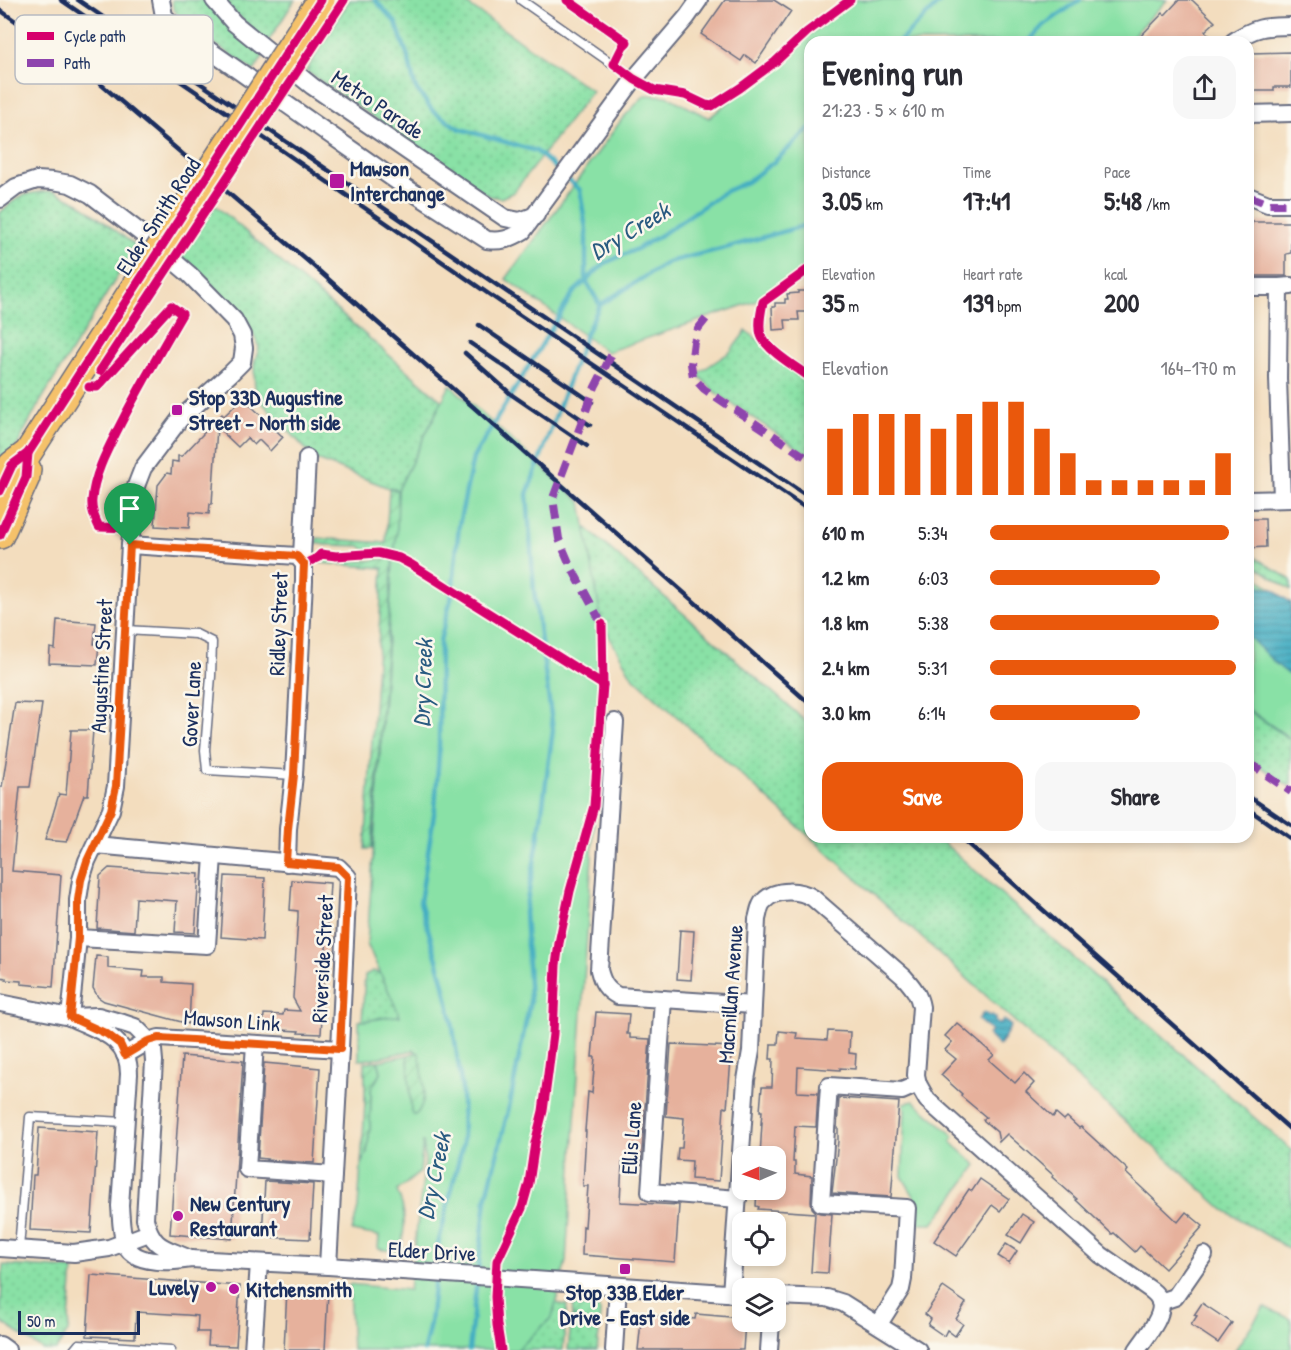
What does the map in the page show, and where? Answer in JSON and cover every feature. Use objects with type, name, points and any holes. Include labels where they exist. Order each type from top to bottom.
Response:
[{"type":"main road","name":"Elder Smith Road","points":[[0,491],[12,465],[28,453],[321,0]]},
{"type":"main road","name":"Elder Smith Road","points":[[0,535],[26,477],[28,453]]},
{"type":"street","points":[[161,0],[164,15]]},
{"type":"street","name":"Metro Parade","points":[[214,0],[234,23],[312,86],[505,218],[520,221],[536,215]]},
{"type":"street","points":[[661,47],[685,0]]},
{"type":"street","points":[[213,53],[408,189],[487,240],[497,241],[510,239],[523,231],[634,79],[699,0]]},
{"type":"street","points":[[1243,36],[1263,27],[1291,26]]},
{"type":"street","points":[[1254,114],[1291,113]]},
{"type":"street","name":"Augustine Street","points":[[0,199],[16,187],[37,180],[70,184],[90,194],[189,274],[234,320],[242,335],[244,348],[242,362],[180,419],[143,468],[136,486],[130,545],[116,786],[111,810],[87,861],[81,880],[70,1017]]},
{"type":"street","points":[[1254,198],[1268,204],[1291,204]]},
{"type":"street","points":[[1254,287],[1285,287],[1278,378],[1287,499],[1254,500]]},
{"type":"street","points":[[304,564],[302,556],[307,458]]},
{"type":"street","name":"Ridley Street","points":[[130,545],[297,556],[304,564],[294,775],[286,862]]},
{"type":"street","points":[[615,722],[599,970],[605,986],[618,996],[753,1005]]},
{"type":"street","name":"Riverside Street","points":[[95,845],[338,867],[348,877],[328,1266]]},
{"type":"street","points":[[78,938],[207,945],[213,856]]},
{"type":"street","name":"Macmillan Avenue","points":[[742,1146],[746,1080],[751,1051],[757,919],[764,900],[774,894],[801,892],[813,898],[904,977],[916,992],[920,998],[921,1007],[916,1075],[918,1084]]},
{"type":"street","name":"Ellis Lane","points":[[663,999],[650,1192],[732,1199]]},
{"type":"street","points":[[0,1003],[70,1017],[98,1016],[123,1023],[135,1028],[148,1041],[153,1050],[154,1060],[145,1219],[149,1233],[109,1248],[74,1253],[0,1248]]},
{"type":"street","points":[[70,1017],[107,1034],[120,1044],[129,1069],[120,1206],[125,1242]]},
{"type":"street","name":"Mawson Link","points":[[125,1055],[148,1041],[159,1038],[340,1049]]},
{"type":"street","points":[[255,1044],[247,1169],[333,1175]]},
{"type":"street","points":[[879,1324],[901,1289],[907,1208],[821,1203],[830,1086],[902,1091],[918,1084],[927,1100],[1101,1255],[1157,1295],[1161,1309],[1159,1316],[1137,1350]]},
{"type":"street","name":"Macmillan Avenue","points":[[737,1278],[738,1200]]},
{"type":"street","name":"Elder Drive","points":[[149,1233],[160,1246],[191,1259]]},
{"type":"street","name":"Elder Drive","points":[[125,1242],[134,1254],[142,1258],[171,1262],[191,1259],[328,1266],[732,1294]]},
{"type":"street","points":[[1160,1302],[1175,1298],[1204,1255]]},
{"type":"street","points":[[253,1350],[259,1263]]},
{"type":"street","points":[[614,1350],[618,1287]]},
{"type":"street","points":[[786,1296],[827,1298],[843,1303],[918,1350]]},
{"type":"street","points":[[769,1350],[770,1332]]},
{"type":"street","points":[[0,1345],[7,1350]]},
{"type":"lane","points":[[521,0],[634,79]]},
{"type":"lane","name":"Gover Lane","points":[[125,630],[196,634],[212,642],[205,750],[207,770],[294,775]]},
{"type":"lane","points":[[19,1248],[30,1117],[126,1122]]},
{"type":"lane","points":[[74,1350],[79,1344],[171,1350]]},
{"type":"green space","points":[[172,0],[209,0],[264,55],[254,71],[213,42],[213,15],[178,15],[173,8]]},
{"type":"green space","points":[[222,0],[295,0],[267,43]]},
{"type":"green space","points":[[349,0],[461,0],[592,91],[514,192],[501,198],[489,196],[306,71]]},
{"type":"green space","points":[[851,0],[1167,0],[1133,36],[808,36]]},
{"type":"green space","points":[[804,39],[804,271],[756,301],[607,352],[506,279],[622,119],[645,95],[667,96],[709,118]]},
{"type":"green space","points":[[54,191],[79,203],[136,246],[37,407],[0,479],[0,213],[24,195]]},
{"type":"green space","points":[[215,205],[442,401],[398,490],[315,459],[255,395],[254,364],[259,348],[253,333],[181,256]]},
{"type":"green space","points":[[746,331],[804,373],[804,452],[716,393],[697,374],[730,352]]},
{"type":"green space","points":[[450,385],[581,502],[602,624],[603,685],[566,1261],[551,1318],[517,1350],[352,1350],[349,1284],[409,1290],[425,1163],[423,1141],[420,1172],[397,1191],[404,1214],[401,1252],[378,1249],[379,1236],[352,1231],[358,1208],[361,1165],[367,1152],[371,1089],[381,1072],[378,1061],[408,1055],[409,1073],[420,1109],[415,1050],[359,1060],[359,1021],[400,1016],[367,944],[398,490]]},
{"type":"green space","points":[[389,488],[398,490],[394,554],[366,551],[360,546],[316,543],[317,538],[386,543]]},
{"type":"green space","points":[[575,518],[804,720],[804,832],[632,676],[602,624]]},
{"type":"green space","points":[[345,557],[362,561],[393,558],[372,849],[365,849],[383,568],[321,563],[323,558]]},
{"type":"green space","points":[[1254,557],[1291,580],[1291,590],[1254,565]]},
{"type":"green space","points":[[1254,575],[1291,603],[1291,739],[1254,713]]},
{"type":"green space","points":[[1254,714],[1291,740],[1291,784],[1289,786],[1254,762]]},
{"type":"green space","points":[[817,843],[944,843],[1291,1150],[1291,1250],[1224,1210]]},
{"type":"green space","points":[[373,971],[381,974],[402,1017],[362,1021],[365,975]]},
{"type":"green space","points":[[417,1052],[421,1065],[424,1096],[420,1109],[416,1115],[413,1115],[408,1055]]},
{"type":"green space","points":[[378,1061],[381,1072],[371,1089],[367,1152],[361,1165],[365,1101],[364,1063]]},
{"type":"green space","points":[[914,1101],[954,1136],[951,1142],[977,1165],[933,1224],[918,1224],[918,1203],[902,1176],[904,1103]]},
{"type":"green space","points":[[3,1265],[73,1269],[68,1332],[56,1350],[43,1350],[0,1321]]},
{"type":"green space","points":[[550,1302],[567,1305],[563,1350],[515,1350],[553,1315]]},
{"type":"green space","points":[[573,1305],[598,1308],[600,1311],[599,1333],[572,1315]]},
{"type":"green space","points":[[1264,1307],[1291,1319],[1291,1350],[1235,1350]]},
{"type":"green space","points":[[572,1315],[599,1333],[597,1350],[568,1350]]},
{"type":"water","points":[[1254,582],[1274,590],[1291,603],[1291,676],[1254,642]]},
{"type":"water","points":[[984,1012],[996,1018],[994,1020],[999,1025],[1004,1020],[1011,1026],[999,1046],[988,1035],[991,1031],[978,1020]]},
{"type":"building","points":[[725,0],[774,0],[791,11],[756,63],[745,55],[741,61],[701,34]]},
{"type":"building","points":[[1179,0],[1192,0],[1215,22],[1205,31],[1210,36],[1141,36],[1163,13],[1165,15]]},
{"type":"building","points":[[1291,52],[1291,87],[1274,87],[1274,91],[1254,91],[1254,53]]},
{"type":"building","points":[[1254,222],[1291,222],[1291,253],[1286,254],[1286,276],[1254,276]]},
{"type":"building","points":[[798,291],[804,291],[804,312],[798,312],[799,320],[785,320],[786,329],[773,330],[772,307],[775,307],[775,303],[785,303],[785,299],[788,299],[787,294],[798,293]]},
{"type":"building","points":[[243,398],[283,437],[270,451],[259,440],[254,445],[247,438],[238,447],[217,427],[212,504],[210,504],[209,514],[190,512],[189,528],[155,526],[158,485],[167,473],[171,474],[172,461],[178,462],[178,456],[182,456],[222,414],[224,416]]},
{"type":"building","points":[[1254,519],[1265,519],[1266,547],[1254,548]]},
{"type":"building","points":[[57,620],[96,623],[94,644],[99,644],[97,665],[49,663],[50,648],[55,649]]},
{"type":"building","points":[[15,703],[42,704],[30,787],[20,787],[12,871],[61,875],[53,987],[21,984],[21,981],[6,980],[0,977],[0,787],[2,787]]},
{"type":"building","points":[[71,730],[93,730],[88,795],[84,795],[67,842],[45,840],[59,794],[66,795]]},
{"type":"building","points":[[109,868],[199,874],[195,933],[175,932],[177,901],[136,898],[134,931],[97,928],[100,876]]},
{"type":"building","points":[[225,876],[265,878],[262,940],[221,937]]},
{"type":"building","points":[[292,880],[330,883],[321,1034],[263,1029],[264,1014],[283,1015],[284,1010],[300,1011],[293,998],[298,911],[290,910]]},
{"type":"building","points":[[680,930],[694,931],[691,980],[677,979]]},
{"type":"building","points":[[96,956],[108,957],[108,968],[144,971],[143,977],[164,977],[164,982],[191,984],[189,1024],[104,1001],[98,997],[93,988]]},
{"type":"building","points":[[596,1012],[629,1014],[627,1034],[630,1034],[630,1038],[650,1039],[641,1165],[622,1163],[620,1202],[679,1205],[675,1262],[582,1255],[588,1186],[583,1186],[585,1131],[588,1092],[592,1093]]},
{"type":"building","points":[[957,1023],[994,1055],[989,1060],[1015,1083],[1024,1073],[1034,1083],[1026,1092],[1053,1117],[1056,1113],[1064,1120],[1067,1117],[1079,1128],[1081,1127],[1128,1170],[1126,1173],[1178,1222],[1186,1212],[1203,1226],[1165,1269],[1140,1246],[1135,1252],[1114,1233],[1112,1234],[1052,1177],[1053,1175],[1007,1134],[999,1142],[997,1132],[983,1120],[986,1117],[941,1075],[956,1059],[945,1050],[952,1042],[945,1036]]},
{"type":"building","points":[[779,1031],[797,1033],[796,1038],[827,1040],[828,1031],[850,1032],[849,1053],[856,1054],[855,1069],[798,1067],[797,1092],[818,1093],[816,1127],[795,1126],[793,1162],[795,1162],[795,1174],[812,1176],[812,1208],[820,1213],[832,1214],[828,1273],[811,1272],[815,1213],[758,1209],[759,1207],[756,1206],[756,1200],[786,1200],[786,1146],[761,1146],[762,1087],[772,1087],[771,1044],[778,1044]]},
{"type":"building","points":[[671,1044],[732,1047],[727,1108],[724,1107],[719,1181],[691,1179],[692,1161],[677,1160],[678,1148],[682,1148],[684,1118],[666,1116]]},
{"type":"building","points":[[182,1056],[243,1061],[232,1239],[170,1234]]},
{"type":"building","points":[[264,1063],[320,1068],[314,1163],[258,1158]]},
{"type":"building","points":[[839,1098],[899,1102],[891,1197],[832,1193],[838,1141]]},
{"type":"building","points":[[39,1128],[98,1132],[91,1233],[30,1230],[33,1175],[36,1175]]},
{"type":"building","points":[[980,1179],[1009,1199],[1000,1211],[992,1205],[956,1256],[934,1241],[969,1189],[972,1191]]},
{"type":"building","points":[[265,1181],[313,1184],[310,1239],[262,1237]]},
{"type":"building","points":[[1022,1214],[1034,1222],[1021,1243],[1008,1235]]},
{"type":"building","points":[[1006,1244],[1017,1251],[1009,1263],[998,1256]]},
{"type":"building","points":[[91,1275],[240,1286],[236,1346],[208,1345],[209,1332],[197,1332],[198,1316],[187,1315],[136,1312],[135,1338],[87,1336]]},
{"type":"building","points":[[943,1287],[966,1303],[956,1319],[963,1324],[955,1336],[947,1330],[944,1336],[928,1325],[931,1319],[925,1314]]},
{"type":"building","points":[[287,1289],[328,1292],[325,1350],[284,1350]]},
{"type":"building","points":[[1202,1303],[1232,1323],[1218,1343],[1191,1325]]},
{"type":"building","points":[[696,1314],[732,1317],[732,1332],[744,1332],[743,1350],[638,1350],[644,1315],[695,1319]]},
{"type":"waterway","points":[[375,0],[396,23],[408,57],[415,87],[433,111],[458,128],[536,151],[560,172]]},
{"type":"waterway","name":"Dry Creek","points":[[905,36],[942,0]]},
{"type":"waterway","name":"Dry Creek","points":[[1034,36],[1044,25],[1080,0]]},
{"type":"waterway","name":"Dry Creek","points":[[435,1269],[438,1245],[463,1143],[462,1089],[452,1021],[443,980],[420,902],[435,808],[439,754],[440,641],[452,595],[459,525],[473,458],[573,293],[605,263],[637,249],[724,192],[747,182],[775,161],[804,134]]},
{"type":"waterway","points":[[566,178],[580,190],[586,230],[586,281],[600,305]]},
{"type":"waterway","name":"Dry Creek","points":[[469,1350],[486,1199],[510,1103],[530,1001],[525,912],[538,841],[553,730],[534,590],[527,494],[587,331],[600,305],[668,262],[804,226]]},
{"type":"waterway","name":"Dry Creek","points":[[424,1350],[430,1323],[435,1277]]},
{"type":"railway","points":[[61,0],[83,15]]},
{"type":"railway","points":[[78,0],[100,15]]},
{"type":"railway","points":[[0,10],[15,21]]},
{"type":"railway","points":[[101,84],[310,263],[804,699]]},
{"type":"railway","points":[[185,84],[493,297],[804,507]]},
{"type":"railway","points":[[201,84],[804,494]]},
{"type":"railway","points":[[479,325],[592,402]]},
{"type":"railway","points":[[470,343],[590,425]]},
{"type":"railway","points":[[465,353],[512,395],[587,446]]},
{"type":"railway","points":[[1254,800],[1291,825]]},
{"type":"railway","points":[[1254,813],[1291,839]]},
{"type":"railway","points":[[968,843],[1291,1130]]},
{"type":"marked path","points":[[1254,198],[1268,204],[1291,204]]},
{"type":"marked path","points":[[706,319],[698,329],[694,342],[691,364],[693,377],[704,389],[804,456]]},
{"type":"marked path","points":[[602,624],[570,565],[559,539],[553,498],[595,387],[614,350]]},
{"type":"marked path","points":[[1254,766],[1291,792]]},
{"type":"cycle path","points":[[0,491],[12,465],[28,453],[321,0]]},
{"type":"cycle path","points":[[100,371],[344,0]]},
{"type":"cycle path","points":[[567,0],[627,42],[614,64],[634,79],[654,90],[685,95],[712,106],[775,62],[807,32],[850,0]]},
{"type":"cycle path","points":[[804,272],[763,302],[760,318],[761,335],[764,340],[782,358],[804,373]]},
{"type":"cycle path","points":[[89,387],[97,387],[171,306],[182,314],[112,441],[93,490],[92,507],[99,527],[132,528],[130,545],[297,556],[304,564],[321,554],[336,556],[378,553],[399,558],[603,685]]},
{"type":"cycle path","points":[[0,535],[26,477],[28,453]]},
{"type":"cycle path","points":[[501,1350],[495,1297],[497,1261],[522,1208],[529,1183],[543,1111],[553,1034],[559,943],[570,891],[594,806],[603,685],[602,624]]},
{"type":"place","name":"Mawson Interchange","points":[[337,181]]},
{"type":"place","name":"Stop 33D Augustine Street - North side","points":[[177,410]]},
{"type":"place","name":"New Century Restaurant","points":[[178,1216]]},
{"type":"place","name":"Stop 33B Elder Drive - East side","points":[[625,1269]]},
{"type":"place","name":"Luvely","points":[[211,1287]]},
{"type":"place","name":"Kitchensmith","points":[[234,1289]]},
{"type":"route","points":[[130,545],[297,556],[304,564],[294,775],[286,862],[338,867],[348,877],[340,1049],[159,1038],[148,1041],[125,1055],[116,1040],[70,1017],[81,880],[87,861],[111,810],[116,786],[130,545]]}]
